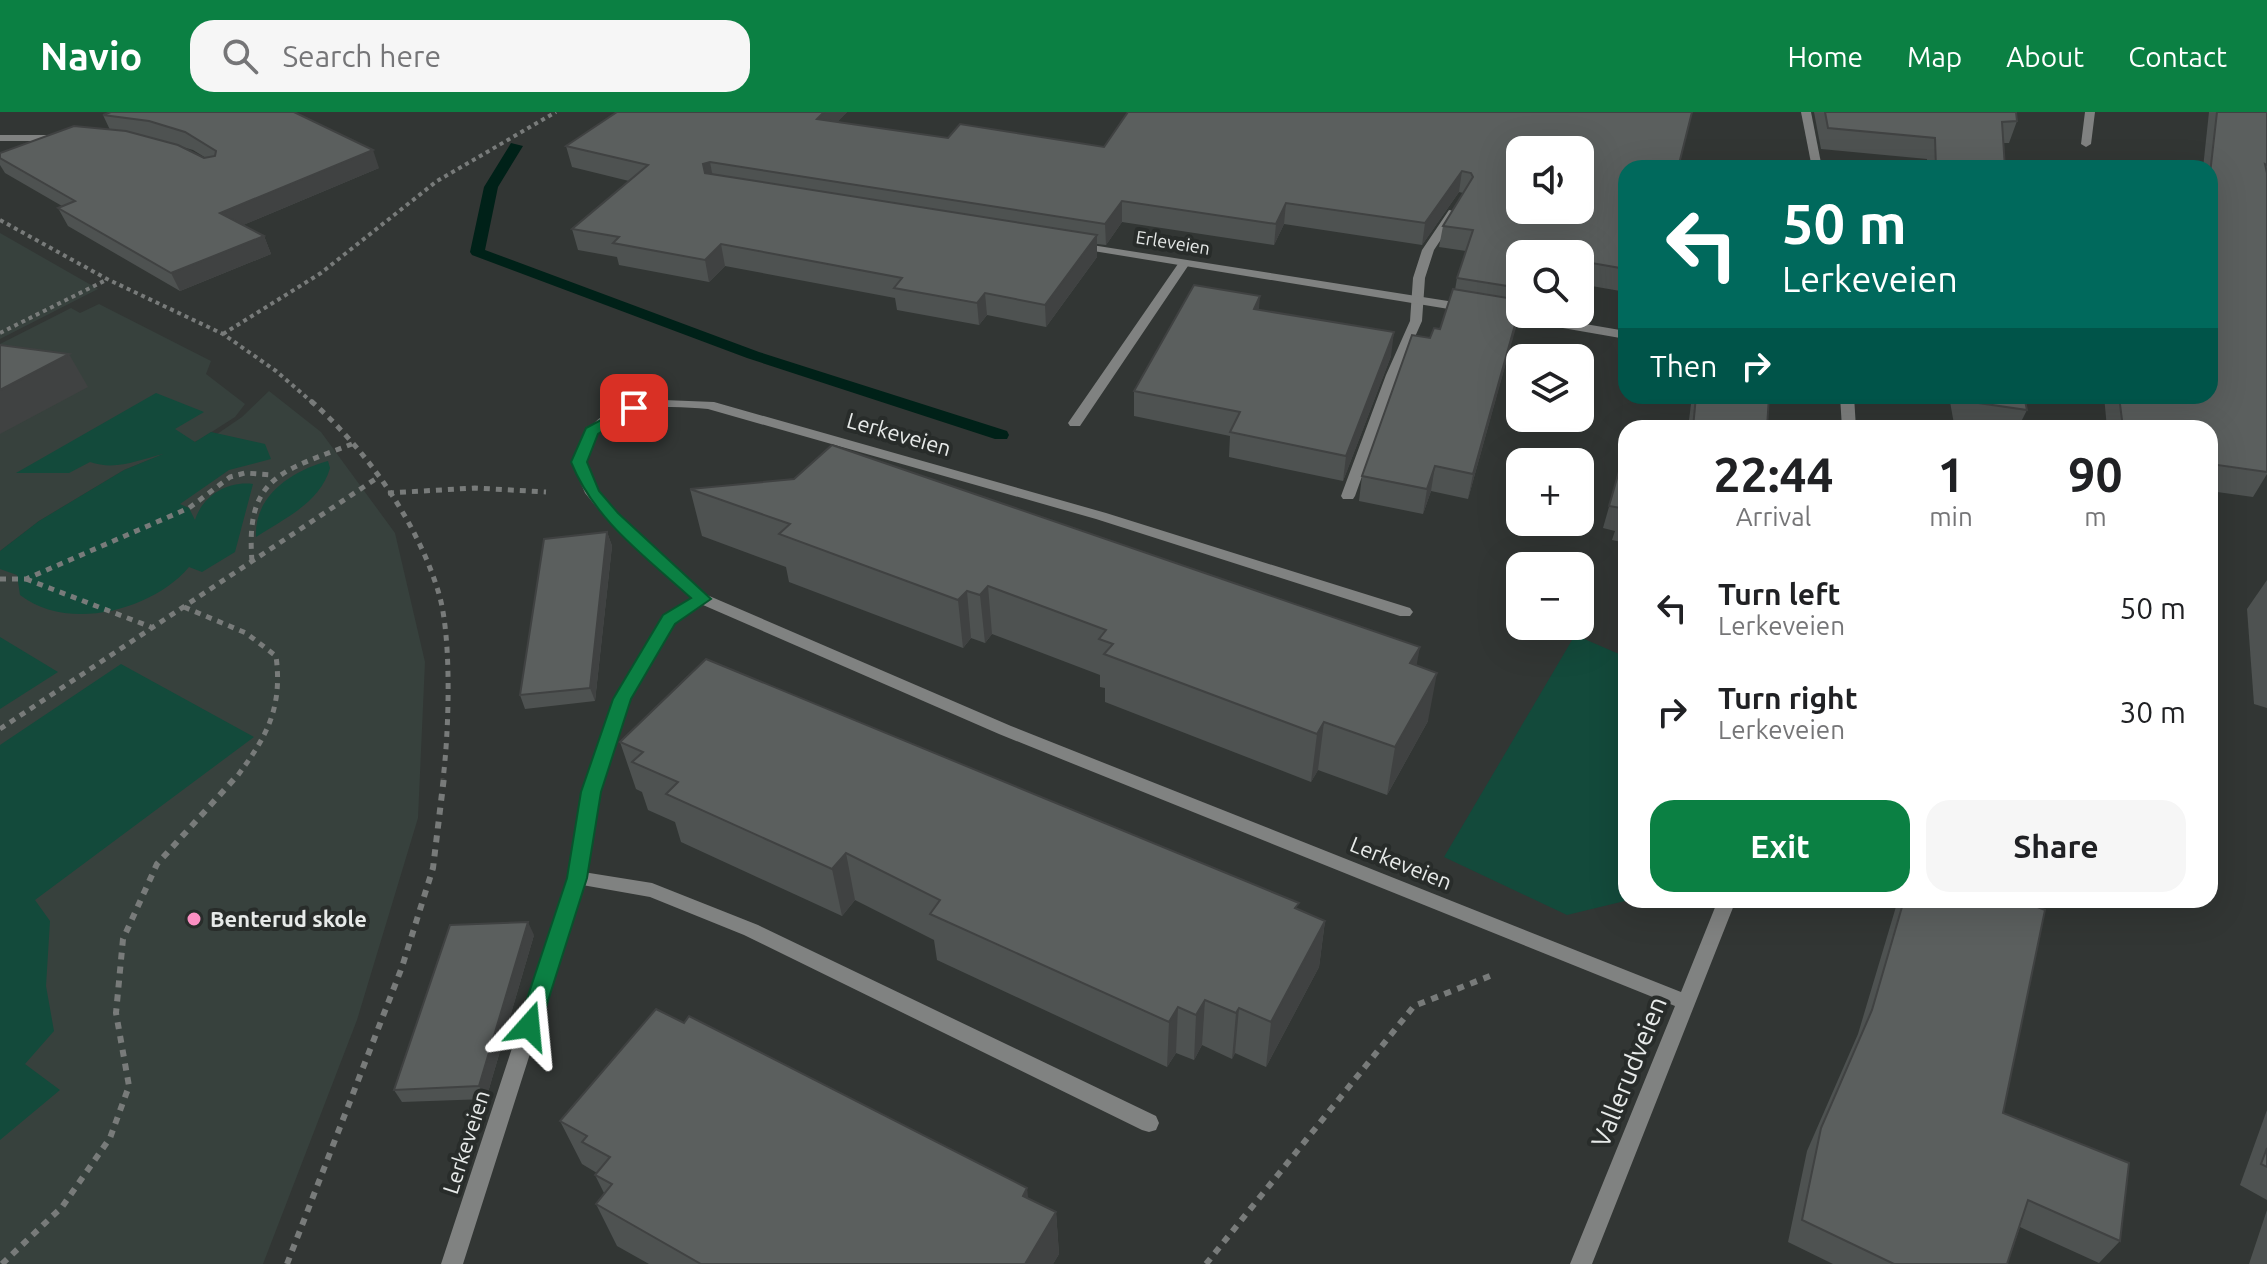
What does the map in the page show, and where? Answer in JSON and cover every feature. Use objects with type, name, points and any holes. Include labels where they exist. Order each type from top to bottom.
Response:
[{"type":"street","points":[[1806,112],[1815,160]]},
{"type":"street","points":[[2086,144],[2090,112]]},
{"type":"street","points":[[0,138],[78,139]]},
{"type":"street","points":[[1348,496],[1392,375],[1410,335],[1420,300],[1419,278],[1428,250],[1462,197]]},
{"type":"street","name":"Erleveien","points":[[1058,243],[1618,334]]},
{"type":"street","points":[[1075,423],[1184,263]]},
{"type":"street","name":"Lerkeveien","points":[[1405,612],[1101,516],[709,405],[666,401],[634,408],[592,432],[579,462],[592,493],[612,517],[702,599],[1005,730],[1685,1002]]},
{"type":"street","name":"Lerkeveien","points":[[452,1264],[577,878],[591,792],[622,699],[669,620],[702,599]]},
{"type":"street","points":[[577,878],[652,890],[751,930],[1149,1123]]},
{"type":"street","name":"Vallerudveien","points":[[1581,1264],[1724,908]]},
{"type":"path","points":[[223,334],[321,273],[437,181],[556,112]]},
{"type":"path","points":[[0,220],[107,279],[223,334],[276,371],[337,424],[377,478],[421,544],[440,598],[447,679],[447,749],[433,868],[402,967],[287,1264]]},
{"type":"path","points":[[0,333],[107,279]]},
{"type":"path","points":[[26,579],[189,508],[230,477],[245,473],[273,475],[352,444]]},
{"type":"path","points":[[252,561],[248,534],[251,514],[273,475]]},
{"type":"path","points":[[0,729],[377,478]]},
{"type":"path","points":[[387,493],[475,488],[592,493]]},
{"type":"path","points":[[0,579],[26,579],[152,628]]},
{"type":"path","points":[[2,1264],[62,1207],[110,1138],[129,1086],[116,1013],[123,939],[157,864],[222,796],[265,739],[280,687],[276,656],[246,633],[184,607]]},
{"type":"path","points":[[1206,1264],[1414,1006],[1503,972]]},
{"type":"shaded area","points":[[0,233],[98,289],[0,339]]},
{"type":"shaded area","points":[[99,304],[211,361],[206,374],[245,404],[235,417],[199,440],[124,470],[39,521],[0,551],[0,344],[71,308],[80,313]]},
{"type":"shaded area","name":"Benterud skole","points":[[269,391],[321,432],[395,533],[425,662],[418,818],[357,1020],[263,1264],[0,1264],[0,560],[201,445],[242,417]]},
{"type":"green space","points":[[156,393],[204,412],[175,429],[195,442],[211,432],[265,444],[271,459],[229,470],[180,504],[189,508],[195,520],[204,503],[226,487],[253,484],[235,552],[202,572],[189,567],[154,595],[108,611],[84,614],[61,612],[39,606],[20,595],[17,575],[0,569],[0,551],[39,521],[124,470],[163,454],[118,465],[90,462],[69,473],[16,473]]},
{"type":"green space","points":[[328,461],[330,468],[325,480],[310,500],[256,537],[261,509],[277,487],[301,471]]},
{"type":"green space","points":[[0,637],[58,672],[0,709]]},
{"type":"green space","points":[[1572,640],[1587,640],[1618,654],[1618,903],[1567,915],[1444,857]]},
{"type":"green space","points":[[121,664],[254,737],[35,900],[50,921],[46,986],[54,1031],[25,1064],[60,1090],[0,1140],[0,745]]},
{"type":"building","points":[[111,112],[294,112],[373,150],[220,213],[264,236],[171,273],[58,208],[75,201],[0,158],[0,153],[74,126],[126,131],[178,145],[204,158],[215,156],[216,151],[185,132],[149,121],[103,115]]},
{"type":"building","points":[[617,112],[824,112],[817,119],[948,138],[960,124],[1104,147],[1128,112],[1692,112],[1680,160],[1618,160],[1618,268],[1594,263],[1594,240],[1506,240],[1506,286],[1457,278],[1473,230],[1443,226],[1473,177],[1471,173],[1462,171],[1425,223],[1286,203],[1276,224],[1122,201],[1105,224],[710,162],[703,164],[705,173],[1097,235],[1045,305],[985,293],[977,303],[894,288],[902,278],[721,244],[705,260],[613,243],[619,237],[572,229],[648,165],[566,146]]},
{"type":"building","points":[[1825,112],[2016,112],[2017,121],[2002,122],[2004,160],[1936,160],[1935,138],[1828,128]]},
{"type":"building","points":[[2217,112],[2267,112],[2267,472],[2218,465],[2218,420],[2122,420],[2120,404],[2218,404],[2218,160],[2212,160]]},
{"type":"building","points":[[1194,285],[1260,296],[1254,309],[1394,332],[1346,456],[1230,432],[1240,412],[1134,391]]},
{"type":"building","points":[[1453,289],[1506,298],[1506,328],[1514,328],[1510,344],[1506,344],[1506,357],[1473,474],[1435,466],[1427,489],[1362,476],[1412,335],[1430,338],[1434,328],[1440,329]]},
{"type":"building","points":[[0,345],[69,354],[0,390]]},
{"type":"building","points":[[1695,404],[1768,404],[1768,420],[1694,420]]},
{"type":"building","points":[[1986,404],[2026,404],[2027,410]]},
{"type":"building","points":[[832,445],[1420,647],[1410,663],[1437,673],[1395,747],[1324,722],[1317,734],[1104,654],[1113,644],[1099,639],[1106,630],[988,586],[980,595],[967,591],[958,600],[779,534],[790,524],[690,489],[794,479]]},
{"type":"building","points":[[1618,475],[1618,508],[1609,506]]},
{"type":"building","points":[[607,532],[590,688],[520,695],[544,539]]},
{"type":"building","points":[[706,659],[1299,903],[1295,908],[1325,921],[1271,1022],[1239,1008],[1236,1013],[1205,1000],[1196,1015],[1178,1007],[1169,1022],[930,914],[940,900],[846,853],[832,869],[666,794],[678,782],[632,762],[643,752],[620,742]]},
{"type":"building","points":[[1902,908],[2045,910],[2003,1113],[2129,1163],[2120,1241],[2028,1200],[2007,1264],[1894,1264],[1802,1220],[1821,1128],[1872,1010]]},
{"type":"building","points":[[528,922],[479,1086],[394,1090],[450,925]]},
{"type":"building","points":[[656,1009],[684,1023],[689,1016],[1027,1188],[1023,1196],[1056,1212],[1025,1264],[701,1264],[596,1204],[612,1184],[595,1175],[610,1157],[582,1142],[587,1136],[560,1121]]},
{"type":"building","points":[[2267,1148],[2267,1167],[2261,1164]]},
{"type":"waterway","points":[[516,146],[491,187],[477,252],[753,355],[1001,435]]},
{"type":"place","name":"Benterud skole","points":[[194,919]]},
{"type":"route","points":[[529,1026],[577,878],[591,792],[622,699],[669,620],[702,599],[612,517],[592,493],[579,462],[592,432],[608,420],[634,408]]}]
